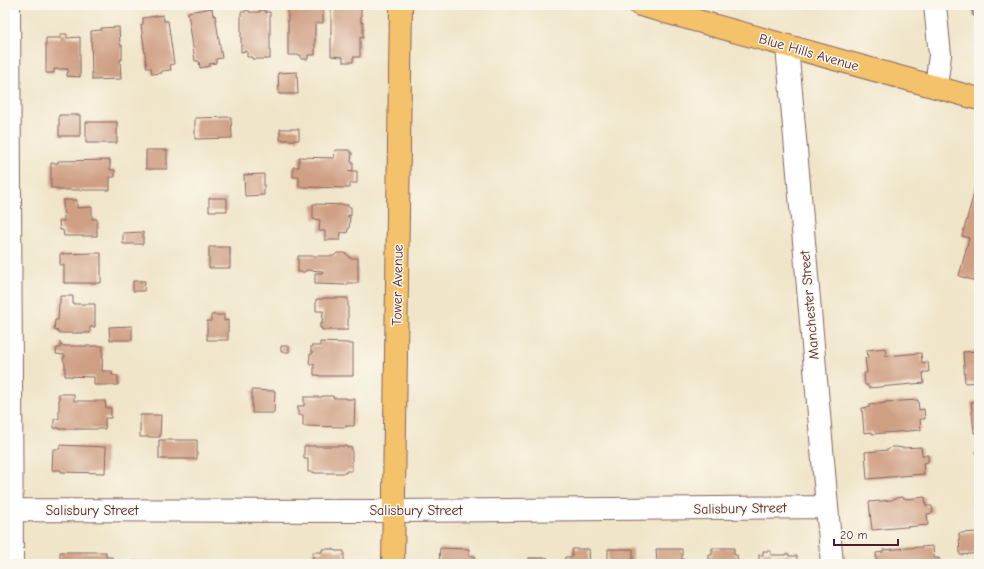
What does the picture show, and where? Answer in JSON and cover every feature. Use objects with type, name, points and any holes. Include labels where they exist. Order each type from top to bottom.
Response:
[{"type":"main road","name":"Tower Avenue","points":[[393,564],[401,5]]},
{"type":"main road","name":"Blue Hills Avenue","points":[[640,5],[979,99]]},
{"type":"street","points":[[9,5],[8,510],[12,564]]},
{"type":"street","points":[[935,5],[940,55],[936,87]]},
{"type":"street","name":"Manchester Street","points":[[787,46],[832,564]]},
{"type":"street","name":"Salisbury Street","points":[[8,510],[394,511],[826,507]]},
{"type":"building","points":[[292,5],[323,8],[323,23],[315,23],[315,55],[308,55],[308,59],[301,59],[301,55],[288,55],[288,7],[292,7]]},
{"type":"building","points":[[332,5],[361,5],[363,38],[360,37],[360,57],[353,57],[353,62],[343,62],[343,57],[331,56]]},
{"type":"building","points":[[972,5],[979,5],[979,23],[977,23],[977,15],[973,16]]},
{"type":"building","points":[[212,8],[213,15],[215,15],[222,58],[216,59],[216,63],[209,64],[210,66],[200,68],[199,61],[195,61],[188,12]]},
{"type":"building","points":[[245,10],[249,10],[249,12],[260,12],[259,10],[265,10],[265,12],[270,12],[270,59],[252,59],[252,57],[247,57],[247,51],[241,52],[241,12],[245,12]]},
{"type":"building","points":[[163,15],[164,21],[168,21],[174,64],[170,65],[171,70],[152,74],[151,68],[147,68],[141,25],[143,24],[143,18]]},
{"type":"building","points":[[119,27],[120,45],[122,45],[122,60],[120,60],[121,79],[92,80],[91,31],[101,30],[101,28]]},
{"type":"building","points":[[60,34],[67,34],[67,38],[80,37],[80,77],[67,76],[68,69],[54,69],[54,73],[46,73],[46,38],[60,38]]},
{"type":"building","points":[[297,72],[298,94],[279,94],[278,73]]},
{"type":"building","points":[[59,115],[80,115],[80,136],[59,136]]},
{"type":"building","points":[[231,117],[232,138],[195,139],[195,118]]},
{"type":"building","points":[[86,122],[117,122],[117,143],[86,143]]},
{"type":"building","points":[[280,129],[299,129],[299,140],[280,140]]},
{"type":"building","points":[[146,150],[167,150],[167,169],[146,169]]},
{"type":"building","points":[[335,150],[349,150],[352,153],[351,162],[353,162],[353,170],[348,171],[357,171],[357,183],[350,183],[350,188],[299,187],[299,177],[293,177],[293,167],[299,167],[299,157],[334,158]]},
{"type":"building","points":[[110,160],[110,170],[115,170],[115,177],[110,177],[110,190],[58,190],[58,188],[51,188],[51,163],[58,163],[58,161]]},
{"type":"building","points":[[264,174],[264,195],[245,196],[244,175]]},
{"type":"building","points":[[976,186],[979,187],[979,282],[959,276],[969,238],[962,236]]},
{"type":"building","points":[[209,198],[227,198],[227,211],[209,211]]},
{"type":"building","points":[[63,200],[77,200],[77,208],[92,207],[92,219],[97,219],[97,236],[64,236],[63,230],[60,230],[59,221],[64,221]]},
{"type":"building","points":[[313,204],[348,205],[348,207],[351,207],[351,216],[348,215],[348,217],[350,217],[349,229],[347,233],[341,232],[340,240],[325,240],[325,231],[319,231],[320,220],[313,219]]},
{"type":"building","points":[[143,232],[143,244],[123,244],[123,233]]},
{"type":"building","points":[[209,247],[230,247],[230,268],[209,268]]},
{"type":"building","points":[[101,253],[101,283],[64,283],[64,265],[60,265],[60,254]]},
{"type":"building","points":[[337,253],[345,253],[349,256],[349,258],[358,258],[358,283],[348,283],[348,285],[315,284],[315,273],[322,273],[323,271],[306,270],[305,272],[298,272],[298,256],[334,256]]},
{"type":"building","points":[[133,281],[145,281],[144,291],[133,291]]},
{"type":"building","points":[[60,296],[73,296],[73,304],[95,304],[95,327],[90,327],[90,333],[58,333],[58,331],[54,330],[55,320],[58,320]]},
{"type":"building","points":[[348,298],[348,330],[322,330],[322,328],[320,328],[320,324],[322,324],[323,311],[316,311],[316,299]]},
{"type":"building","points":[[211,315],[224,315],[224,321],[228,320],[228,340],[207,340],[207,321],[211,321]]},
{"type":"building","points":[[132,326],[132,340],[110,340],[109,327]]},
{"type":"building","points":[[60,342],[61,346],[103,346],[102,371],[112,371],[112,375],[118,376],[118,385],[94,385],[94,377],[65,376],[65,364],[63,358],[65,355],[56,354],[57,348],[60,348]]},
{"type":"building","points":[[320,342],[353,344],[353,376],[314,375],[314,364],[309,364],[310,354],[313,354],[313,352],[311,352],[311,346],[320,346]]},
{"type":"building","points":[[281,346],[289,346],[289,352],[281,352]]},
{"type":"building","points":[[885,348],[886,356],[921,353],[922,363],[928,362],[929,372],[923,372],[924,383],[868,388],[868,385],[865,385],[864,373],[867,373],[865,358],[868,358],[867,350]]},
{"type":"building","points":[[979,351],[979,382],[965,383],[963,352]]},
{"type":"building","points":[[252,390],[275,391],[274,413],[252,413]]},
{"type":"building","points":[[59,394],[74,394],[74,401],[105,401],[106,408],[111,408],[111,418],[105,418],[105,429],[54,428],[54,419],[59,419]]},
{"type":"building","points":[[322,396],[355,399],[354,426],[303,426],[303,415],[298,415],[298,406],[304,406],[304,397]]},
{"type":"building","points":[[918,400],[919,410],[924,409],[925,419],[920,419],[921,430],[872,434],[872,432],[864,433],[862,408],[885,402]]},
{"type":"building","points":[[979,401],[979,432],[974,433],[971,402]]},
{"type":"building","points":[[140,415],[161,415],[160,437],[140,437]]},
{"type":"building","points":[[159,440],[197,440],[197,459],[159,459]]},
{"type":"building","points":[[60,445],[106,447],[105,473],[61,472],[61,470],[52,470],[53,449],[60,449]]},
{"type":"building","points":[[304,446],[346,446],[352,448],[352,471],[346,471],[346,473],[308,472],[308,459],[304,459]]},
{"type":"building","points":[[891,447],[921,447],[922,455],[928,455],[928,462],[923,463],[924,474],[867,479],[865,452],[888,450]]},
{"type":"building","points":[[976,451],[979,451],[979,471],[978,471]]},
{"type":"building","points":[[901,497],[907,499],[925,497],[926,506],[932,506],[933,513],[927,514],[928,525],[872,530],[869,502],[892,500]]},
{"type":"building","points":[[979,532],[979,553],[960,555],[959,533]]},
{"type":"building","points":[[933,546],[934,558],[939,558],[940,564],[877,564],[876,553],[883,552],[883,550]]},
{"type":"building","points":[[440,548],[469,549],[469,556],[475,556],[474,564],[432,564],[432,562],[439,562]]},
{"type":"building","points":[[712,548],[734,548],[734,555],[737,555],[738,564],[709,564],[709,555],[712,555]]},
{"type":"building","points":[[322,549],[344,551],[344,564],[313,564],[313,552],[322,552]]},
{"type":"building","points":[[572,549],[589,549],[590,564],[565,564],[565,557],[572,557]]},
{"type":"building","points":[[608,549],[633,549],[633,564],[608,564]]},
{"type":"building","points":[[656,549],[682,549],[682,560],[684,559],[684,564],[657,564]]},
{"type":"building","points":[[763,551],[771,551],[771,555],[789,554],[789,556],[797,556],[797,564],[759,564],[759,555],[763,555]]},
{"type":"building","points":[[60,552],[106,552],[106,557],[112,557],[112,564],[60,564]]},
{"type":"building","points":[[529,558],[548,558],[548,564],[529,564]]},
{"type":"building","points":[[133,561],[152,561],[152,564],[133,564]]}]
